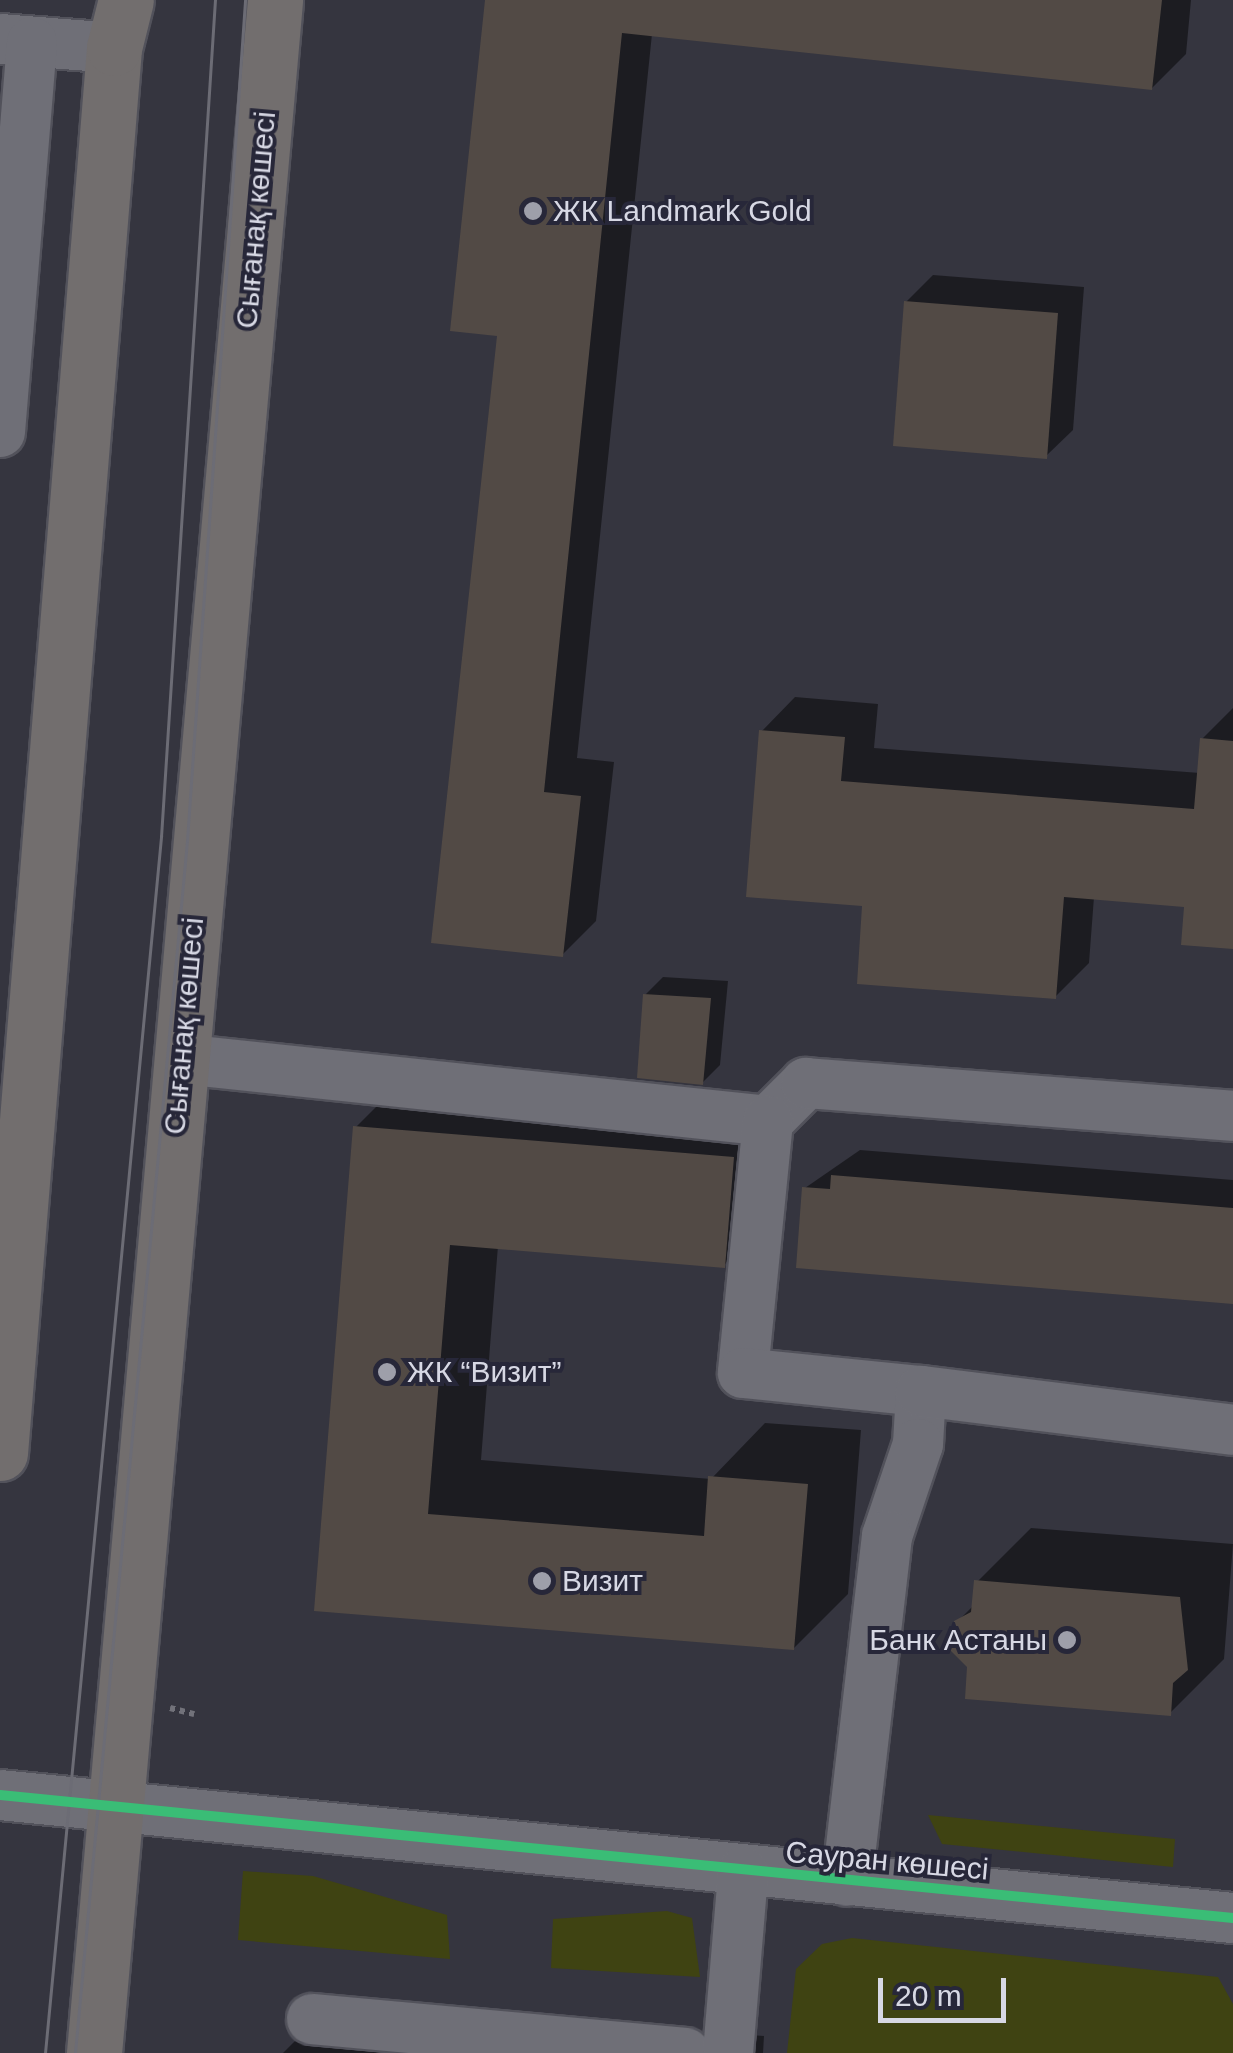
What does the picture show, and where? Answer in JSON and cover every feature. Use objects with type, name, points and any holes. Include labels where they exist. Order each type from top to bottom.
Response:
[{"type":"main road","name":"Сығанақ көшесі","points":[[94,2053],[275,0]]},
{"type":"main road","points":[[0,1453],[13,1191],[120,24]]},
{"type":"street","points":[[0,432],[16,40],[120,24]]},
{"type":"street","points":[[181,1059],[768,1121]]},
{"type":"street","points":[[1233,1116],[806,1083],[768,1121],[744,1373],[1233,1430]]},
{"type":"street","points":[[847,1882],[887,1536],[918,1444],[921,1391]]},
{"type":"street","name":"Сауран көшесі","points":[[0,1795],[114,1812],[743,1873],[1232,1908]]},
{"type":"street","points":[[728,2053],[743,1873]]},
{"type":"street","points":[[312,2018],[685,2053]]},
{"type":"green space","points":[[928,1815],[1175,1839],[1173,1867],[942,1844]]},
{"type":"green space","points":[[243,1871],[313,1876],[447,1915],[450,1959],[238,1940]]},
{"type":"green space","points":[[667,1911],[692,1918],[700,1977],[551,1968],[553,1919]]},
{"type":"green space","points":[[852,1938],[1218,1977],[1233,2004],[1233,2053],[787,2053],[796,1969],[822,1944]]},
{"type":"building","points":[[485,0],[1162,0],[1152,90],[622,33],[544,792],[581,796],[563,957],[431,943],[497,336],[450,331]]},
{"type":"building","points":[[904,301],[1058,313],[1047,459],[893,446]]},
{"type":"building","points":[[759,730],[845,737],[841,781],[1194,809],[1200,738],[1233,741],[1233,949],[1181,945],[1184,907],[1064,897],[1056,999],[857,984],[862,906],[746,897]]},
{"type":"building","points":[[643,994],[711,998],[703,1085],[637,1078]]},
{"type":"building","name":"ЖК “Визит”","points":[[353,1126],[734,1157],[725,1268],[450,1245],[428,1514],[704,1536],[708,1476],[808,1484],[794,1650],[314,1611]]},
{"type":"building","points":[[831,1175],[1233,1208],[1233,1304],[796,1268],[802,1187],[830,1189]]},
{"type":"building","name":"Банк Астаны","points":[[974,1580],[1180,1597],[1188,1670],[1173,1683],[1171,1716],[965,1699],[967,1667],[950,1650],[954,1621],[971,1612]]},
{"type":"tram line","points":[[45,2053],[161,837],[215,0]]},
{"type":"tram line","points":[[75,2053],[187,841],[245,0]]},
{"type":"cycle path","points":[[0,1795],[1233,1918]]},
{"type":"place","name":"ЖК Landmark Gold","points":[[533,211]]},
{"type":"place","name":"ЖК “Визит”","points":[[387,1372]]},
{"type":"place","name":"Визит","points":[[542,1581]]},
{"type":"place","name":"Банк Астаны","points":[[1067,1640]]}]
